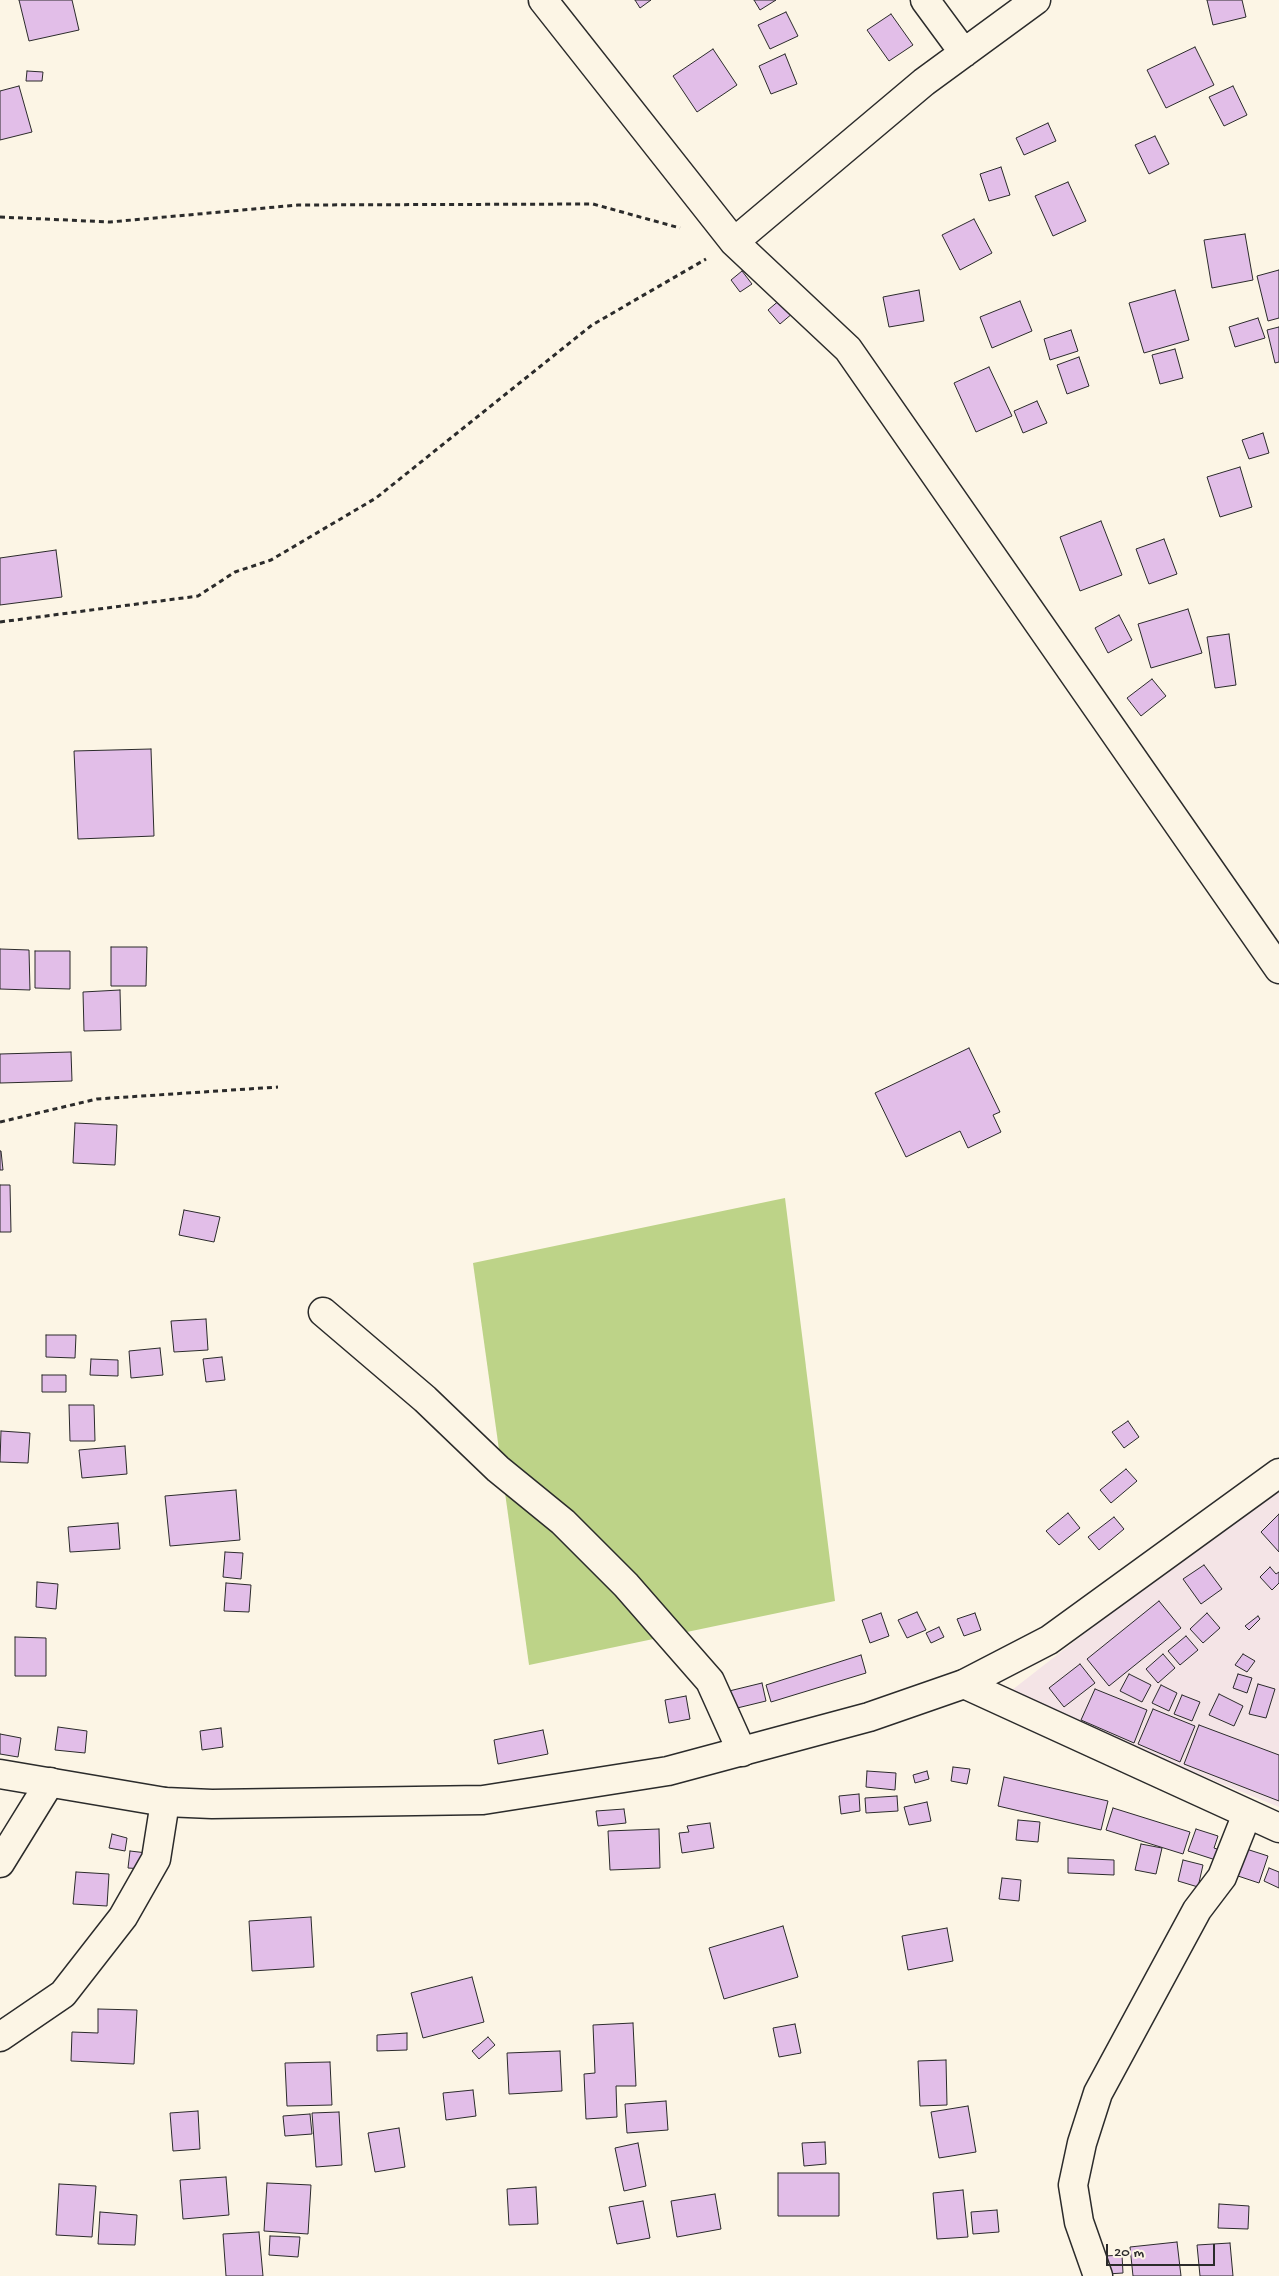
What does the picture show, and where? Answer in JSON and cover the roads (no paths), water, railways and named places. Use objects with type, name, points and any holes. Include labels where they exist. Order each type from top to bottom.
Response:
[{"type":"street","points":[[543,0],[734,242],[848,349],[1279,969]]},
{"type":"street","points":[[924,0],[964,52]]},
{"type":"street","points":[[734,242],[924,82],[1036,0]]},
{"type":"street","points":[[323,1312],[425,1399],[498,1470],[563,1522],[626,1586],[710,1681],[742,1752]]},
{"type":"street","points":[[0,1774],[165,1802],[212,1804],[483,1800],[668,1771],[869,1717],[964,1684],[1049,1640],[1279,1473]]},
{"type":"street","points":[[964,1684],[1279,1828]]},
{"type":"street","points":[[0,1863],[50,1782]]},
{"type":"street","points":[[0,2037],[63,1994],[123,1917],[156,1859],[165,1802]]},
{"type":"street","points":[[1098,2276],[1079,2222],[1073,2185],[1082,2143],[1098,2093],[1197,1910],[1222,1877],[1248,1814]]}]
